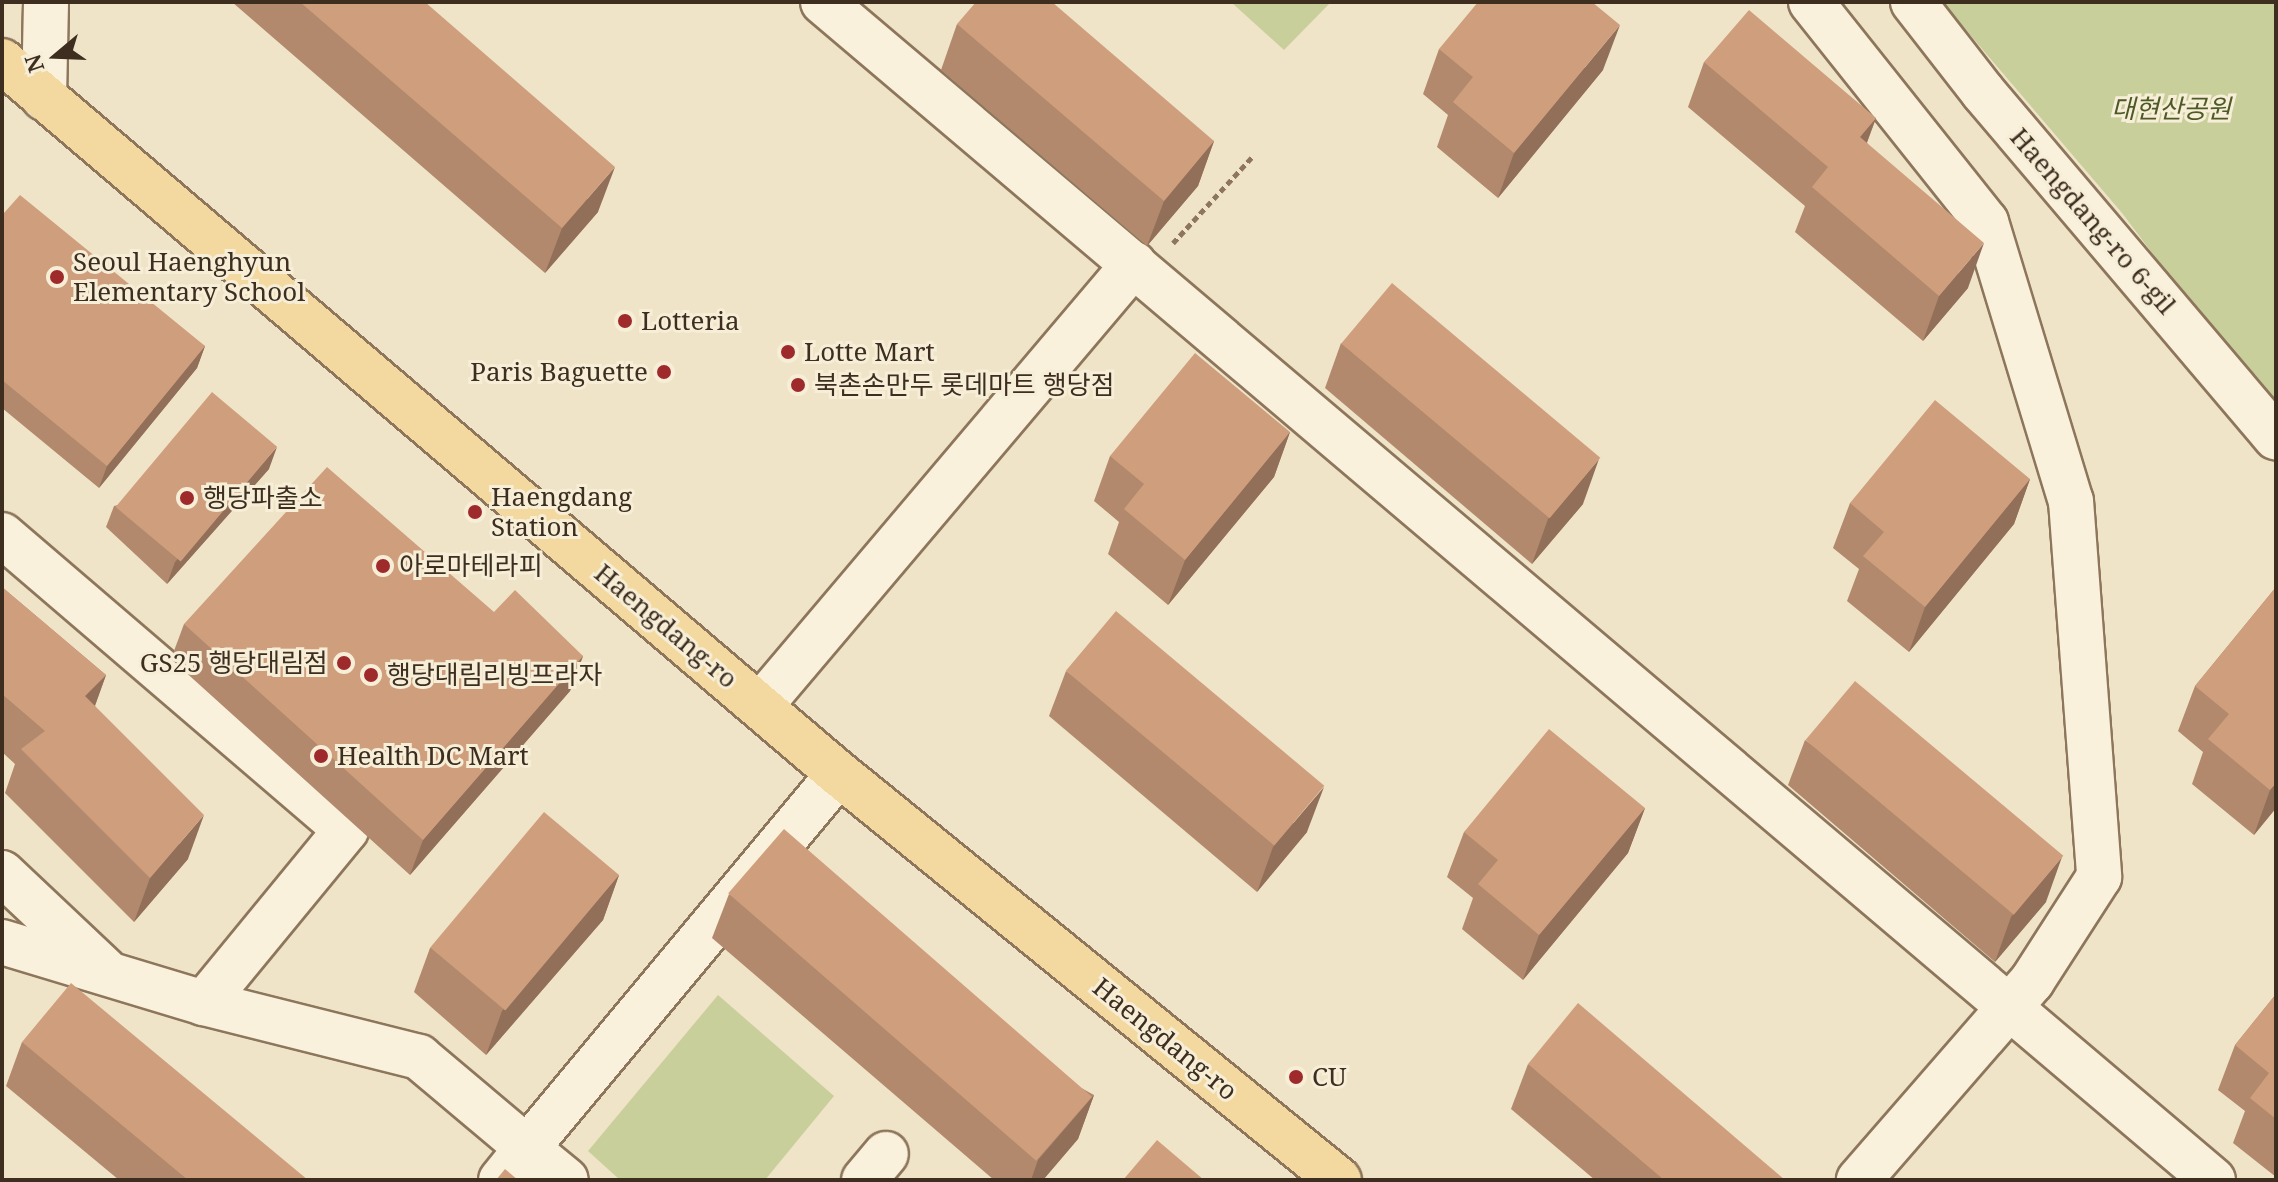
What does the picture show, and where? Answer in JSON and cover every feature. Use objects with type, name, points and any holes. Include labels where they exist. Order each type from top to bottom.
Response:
[{"type":"main road","name":"Haengdang-ro","points":[[2,61],[839,774],[1339,1180]]},
{"type":"street","points":[[44,98],[46,2]]},
{"type":"street","points":[[823,2],[2213,1180]]},
{"type":"street","points":[[1811,2],[1986,222],[2071,501],[2099,877],[2010,1007],[1859,1180]]},
{"type":"street","name":"Haengdang-ro 6-gil","points":[[1913,2],[1983,92],[2276,438]]},
{"type":"street","points":[[760,706],[1134,264]]},
{"type":"street","points":[[2,535],[346,830],[204,1003]]},
{"type":"street","points":[[514,1164],[839,774]]},
{"type":"street","points":[[2,873],[112,977]]},
{"type":"street","points":[[2,942],[204,1003],[419,1057],[514,1164],[566,1180]]},
{"type":"path","points":[[1134,264],[1171,245],[1253,156]]},
{"type":"green space","points":[[1231,2],[1331,2],[1284,50]]},
{"type":"green space","name":"대현산공원","points":[[1942,2],[2276,2],[2276,418],[2122,213]]},
{"type":"green space","points":[[718,995],[834,1096],[765,1180],[620,1180],[588,1151]]},
{"type":"building","points":[[300,2],[425,2],[615,167],[562,228]]},
{"type":"building","points":[[976,2],[1052,2],[1214,141],[1164,201],[957,24]]},
{"type":"building","points":[[1478,2],[1592,2],[1620,25],[1514,153],[1453,102],[1473,77],[1439,49]]},
{"type":"building","points":[[1749,10],[1876,118],[1860,137],[1984,243],[1939,296],[1812,187],[1828,167],[1704,62]]},
{"type":"building","name":"Seoul Haenghyun Elementary School","points":[[20,195],[205,346],[107,466],[2,380],[2,210],[4,213]]},
{"type":"building","points":[[1392,283],[1600,458],[1550,518],[1341,344]]},
{"type":"building","points":[[1195,353],[1290,432],[1185,560],[1124,509],[1144,484],[1110,456]]},
{"type":"building","name":"행당파출소","points":[[212,392],[277,447],[181,562],[116,507]]},
{"type":"building","points":[[1935,400],[2030,479],[1925,607],[1863,556],[1884,532],[1850,503]]},
{"type":"building","name":"행당대림리빙프라자","points":[[327,467],[494,612],[515,590],[583,656],[423,840],[184,624]]},
{"type":"building","points":[[2,587],[106,675],[85,696],[204,815],[150,878],[21,749],[45,731],[2,694]]},
{"type":"building","points":[[2276,587],[2276,783],[2270,790],[2208,739],[2229,714],[2195,686]]},
{"type":"building","points":[[1116,611],[1324,786],[1274,846],[1066,671]]},
{"type":"building","points":[[1855,681],[2063,856],[2014,915],[1806,740]]},
{"type":"building","points":[[1549,729],[1645,808],[1539,935],[1478,884],[1498,860],[1464,832]]},
{"type":"building","points":[[544,812],[619,875],[505,1011],[430,948]]},
{"type":"building","points":[[784,829],[1092,1097],[1036,1161],[728,893]]},
{"type":"building","points":[[71,983],[308,1180],[188,1180],[22,1042]]},
{"type":"building","points":[[2276,994],[2276,1119],[2250,1098],[2269,1073],[2235,1045]]},
{"type":"building","points":[[1578,1003],[1785,1180],[1664,1180],[1528,1064]]},
{"type":"building","points":[[1157,1140],[1204,1180],[1123,1180]]},
{"type":"building","points":[[505,1169],[518,1180],[496,1180]]},
{"type":"place","name":"Seoul Haenghyun Elementary School","points":[[57,277]]},
{"type":"place","name":"Lotteria","points":[[625,321]]},
{"type":"place","name":"Lotte Mart","points":[[788,352]]},
{"type":"place","name":"Paris Baguette","points":[[664,372]]},
{"type":"place","name":"북촌손만두 롯데마트 행당점","points":[[798,385]]},
{"type":"place","name":"행당파출소","points":[[187,498]]},
{"type":"place","name":"Haengdang Station","points":[[475,512]]},
{"type":"place","name":"아로마테라피","points":[[383,566]]},
{"type":"place","name":"GS25 행당대림점","points":[[344,663]]},
{"type":"place","name":"행당대림리빙프라자","points":[[371,675]]},
{"type":"place","name":"Health DC Mart","points":[[321,756]]},
{"type":"place","name":"CU","points":[[1296,1077]]}]
